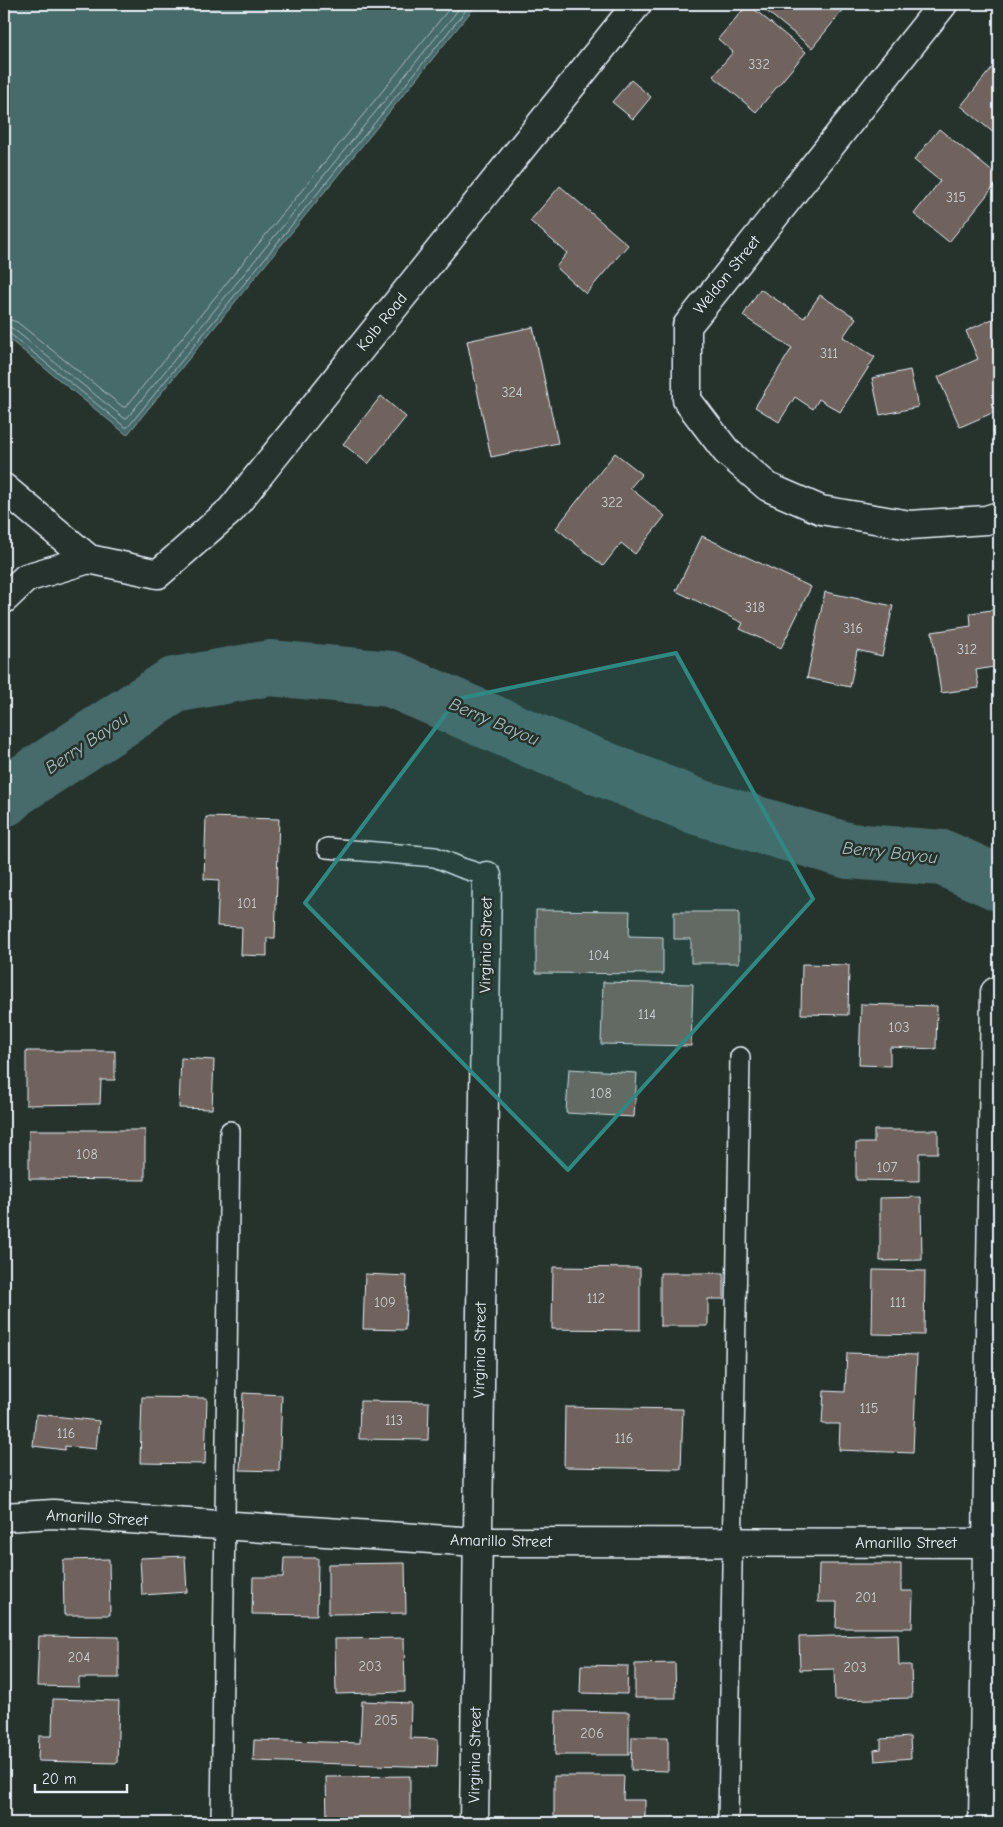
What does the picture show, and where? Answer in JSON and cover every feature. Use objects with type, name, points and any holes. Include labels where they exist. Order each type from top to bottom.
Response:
[{"type":"street","name":"Kolb Road","points":[[90,559],[158,574],[231,510],[637,4]]},
{"type":"street","name":"Weldon Street","points":[[943,4],[687,326],[687,400],[726,451],[768,487],[821,510],[910,524],[986,520],[999,516]]},
{"type":"street","points":[[4,488],[90,559]]},
{"type":"street","points":[[4,599],[26,578],[90,559]]},
{"type":"street","name":"Virginia Street","points":[[474,1823],[487,876]]},
{"type":"street","points":[[983,1823],[993,1543],[995,992]]},
{"type":"street","name":"Amarillo Street","points":[[4,1517],[53,1514],[477,1542],[993,1543]]},
{"type":"lane","points":[[327,848],[435,857],[487,876]]},
{"type":"lane","points":[[728,1823],[740,1056]]},
{"type":"lane","points":[[221,1823],[230,1131]]},
{"type":"highlighted area","points":[[676,653],[813,899],[568,1170],[305,903],[457,699]]},
{"type":"water","points":[[4,4],[477,4],[127,435],[4,335]]},
{"type":"building","points":[[748,4],[806,52],[756,112],[713,76],[733,52],[718,39]]},
{"type":"building","points":[[760,4],[848,4],[812,48]]},
{"type":"building","points":[[999,59],[999,129],[995,134],[961,106]]},
{"type":"building","points":[[631,80],[651,97],[633,119],[612,102]]},
{"type":"building","points":[[939,129],[999,177],[999,180],[949,242],[914,214],[940,181],[914,160]]},
{"type":"building","points":[[560,186],[628,245],[586,294],[556,267],[567,253],[530,221]]},
{"type":"building","points":[[760,289],[804,318],[820,295],[856,318],[843,337],[875,357],[840,412],[819,399],[813,409],[795,397],[779,422],[755,407],[792,348],[743,316]]},
{"type":"building","points":[[999,316],[999,410],[960,427],[938,377],[978,359],[966,331]]},
{"type":"building","points":[[533,327],[558,443],[491,457],[467,341]]},
{"type":"building","points":[[910,370],[918,407],[880,415],[872,378]]},
{"type":"building","points":[[381,396],[406,417],[368,464],[343,444]]},
{"type":"building","points":[[615,453],[642,474],[630,488],[665,516],[635,554],[621,543],[603,566],[556,528]]},
{"type":"building","points":[[702,536],[811,587],[781,648],[740,629],[743,623],[676,591]]},
{"type":"building","points":[[825,592],[893,606],[882,656],[857,650],[850,687],[807,678]]},
{"type":"building","points":[[999,609],[999,666],[976,670],[979,688],[941,693],[932,632],[971,626],[970,613]]},
{"type":"building","points":[[206,817],[279,819],[275,938],[267,938],[267,956],[241,955],[242,927],[217,926],[219,880],[204,879]]},
{"type":"building","points":[[536,910],[630,911],[629,936],[663,937],[663,974],[536,973]]},
{"type":"building","points":[[674,912],[739,912],[739,963],[691,963],[691,939],[674,939]]},
{"type":"building","points":[[802,964],[849,965],[848,1015],[801,1014]]},
{"type":"building","points":[[603,982],[693,984],[691,1046],[601,1044]]},
{"type":"building","points":[[861,1004],[937,1006],[936,1049],[890,1047],[890,1066],[859,1065]]},
{"type":"building","points":[[26,1051],[115,1051],[115,1080],[101,1080],[100,1104],[26,1105]]},
{"type":"building","points":[[181,1058],[214,1060],[212,1109],[179,1108]]},
{"type":"building","points":[[569,1069],[637,1073],[634,1117],[566,1113]]},
{"type":"building","points":[[29,1130],[145,1130],[145,1180],[29,1179]]},
{"type":"building","points":[[874,1130],[938,1130],[938,1153],[919,1153],[919,1181],[856,1180],[856,1143],[874,1143]]},
{"type":"building","points":[[921,1197],[922,1260],[880,1261],[880,1198]]},
{"type":"building","points":[[553,1267],[640,1268],[640,1330],[552,1329]]},
{"type":"building","points":[[873,1270],[925,1271],[924,1335],[872,1334]]},
{"type":"building","points":[[660,1273],[724,1273],[724,1299],[708,1299],[708,1326],[660,1326]]},
{"type":"building","points":[[365,1274],[407,1276],[405,1330],[363,1329]]},
{"type":"building","points":[[847,1353],[917,1355],[913,1453],[839,1450],[840,1424],[822,1424],[824,1391],[845,1392]]},
{"type":"building","points":[[243,1393],[282,1395],[279,1471],[240,1470]]},
{"type":"building","points":[[142,1397],[207,1398],[205,1464],[140,1463]]},
{"type":"building","points":[[360,1401],[429,1402],[428,1440],[359,1439]]},
{"type":"building","points":[[565,1407],[683,1409],[681,1469],[564,1467]]},
{"type":"building","points":[[36,1414],[99,1421],[96,1449],[65,1446],[65,1450],[33,1446]]},
{"type":"building","points":[[185,1556],[187,1592],[142,1595],[140,1558]]},
{"type":"building","points":[[284,1558],[318,1558],[317,1615],[252,1614],[253,1577],[283,1577]]},
{"type":"building","points":[[109,1559],[110,1615],[64,1615],[63,1560]]},
{"type":"building","points":[[405,1563],[406,1613],[328,1614],[328,1564]]},
{"type":"building","points":[[819,1564],[901,1564],[901,1591],[913,1591],[912,1628],[836,1628],[837,1602],[818,1602]]},
{"type":"building","points":[[898,1634],[899,1665],[911,1665],[912,1698],[835,1700],[834,1669],[800,1670],[799,1637]]},
{"type":"building","points":[[39,1636],[119,1637],[119,1678],[79,1678],[79,1687],[37,1686]]},
{"type":"building","points":[[404,1638],[405,1692],[336,1694],[335,1639]]},
{"type":"building","points":[[675,1663],[676,1698],[635,1698],[635,1664]]},
{"type":"building","points":[[581,1665],[628,1666],[627,1694],[580,1693]]},
{"type":"building","points":[[53,1699],[119,1701],[117,1763],[38,1761],[39,1736],[52,1736]]},
{"type":"building","points":[[362,1701],[411,1703],[410,1738],[438,1739],[437,1767],[253,1761],[254,1740],[360,1743]]},
{"type":"building","points":[[556,1711],[629,1712],[629,1755],[555,1755]]},
{"type":"building","points":[[632,1737],[668,1737],[668,1771],[631,1770]]},
{"type":"building","points":[[910,1737],[911,1758],[875,1761],[874,1750],[881,1749],[881,1739]]},
{"type":"building","points":[[410,1776],[410,1823],[364,1823],[364,1819],[327,1819],[326,1777]]},
{"type":"building","points":[[554,1776],[624,1776],[623,1800],[645,1800],[645,1823],[554,1823]]},
{"type":"building","points":[[859,1820],[859,1823],[807,1823],[807,1822]]},
{"type":"waterway","name":"Berry Bayou","points":[[4,799],[13,790],[174,685],[270,668],[391,679],[541,744],[698,807],[849,851],[943,858],[999,883]]}]
